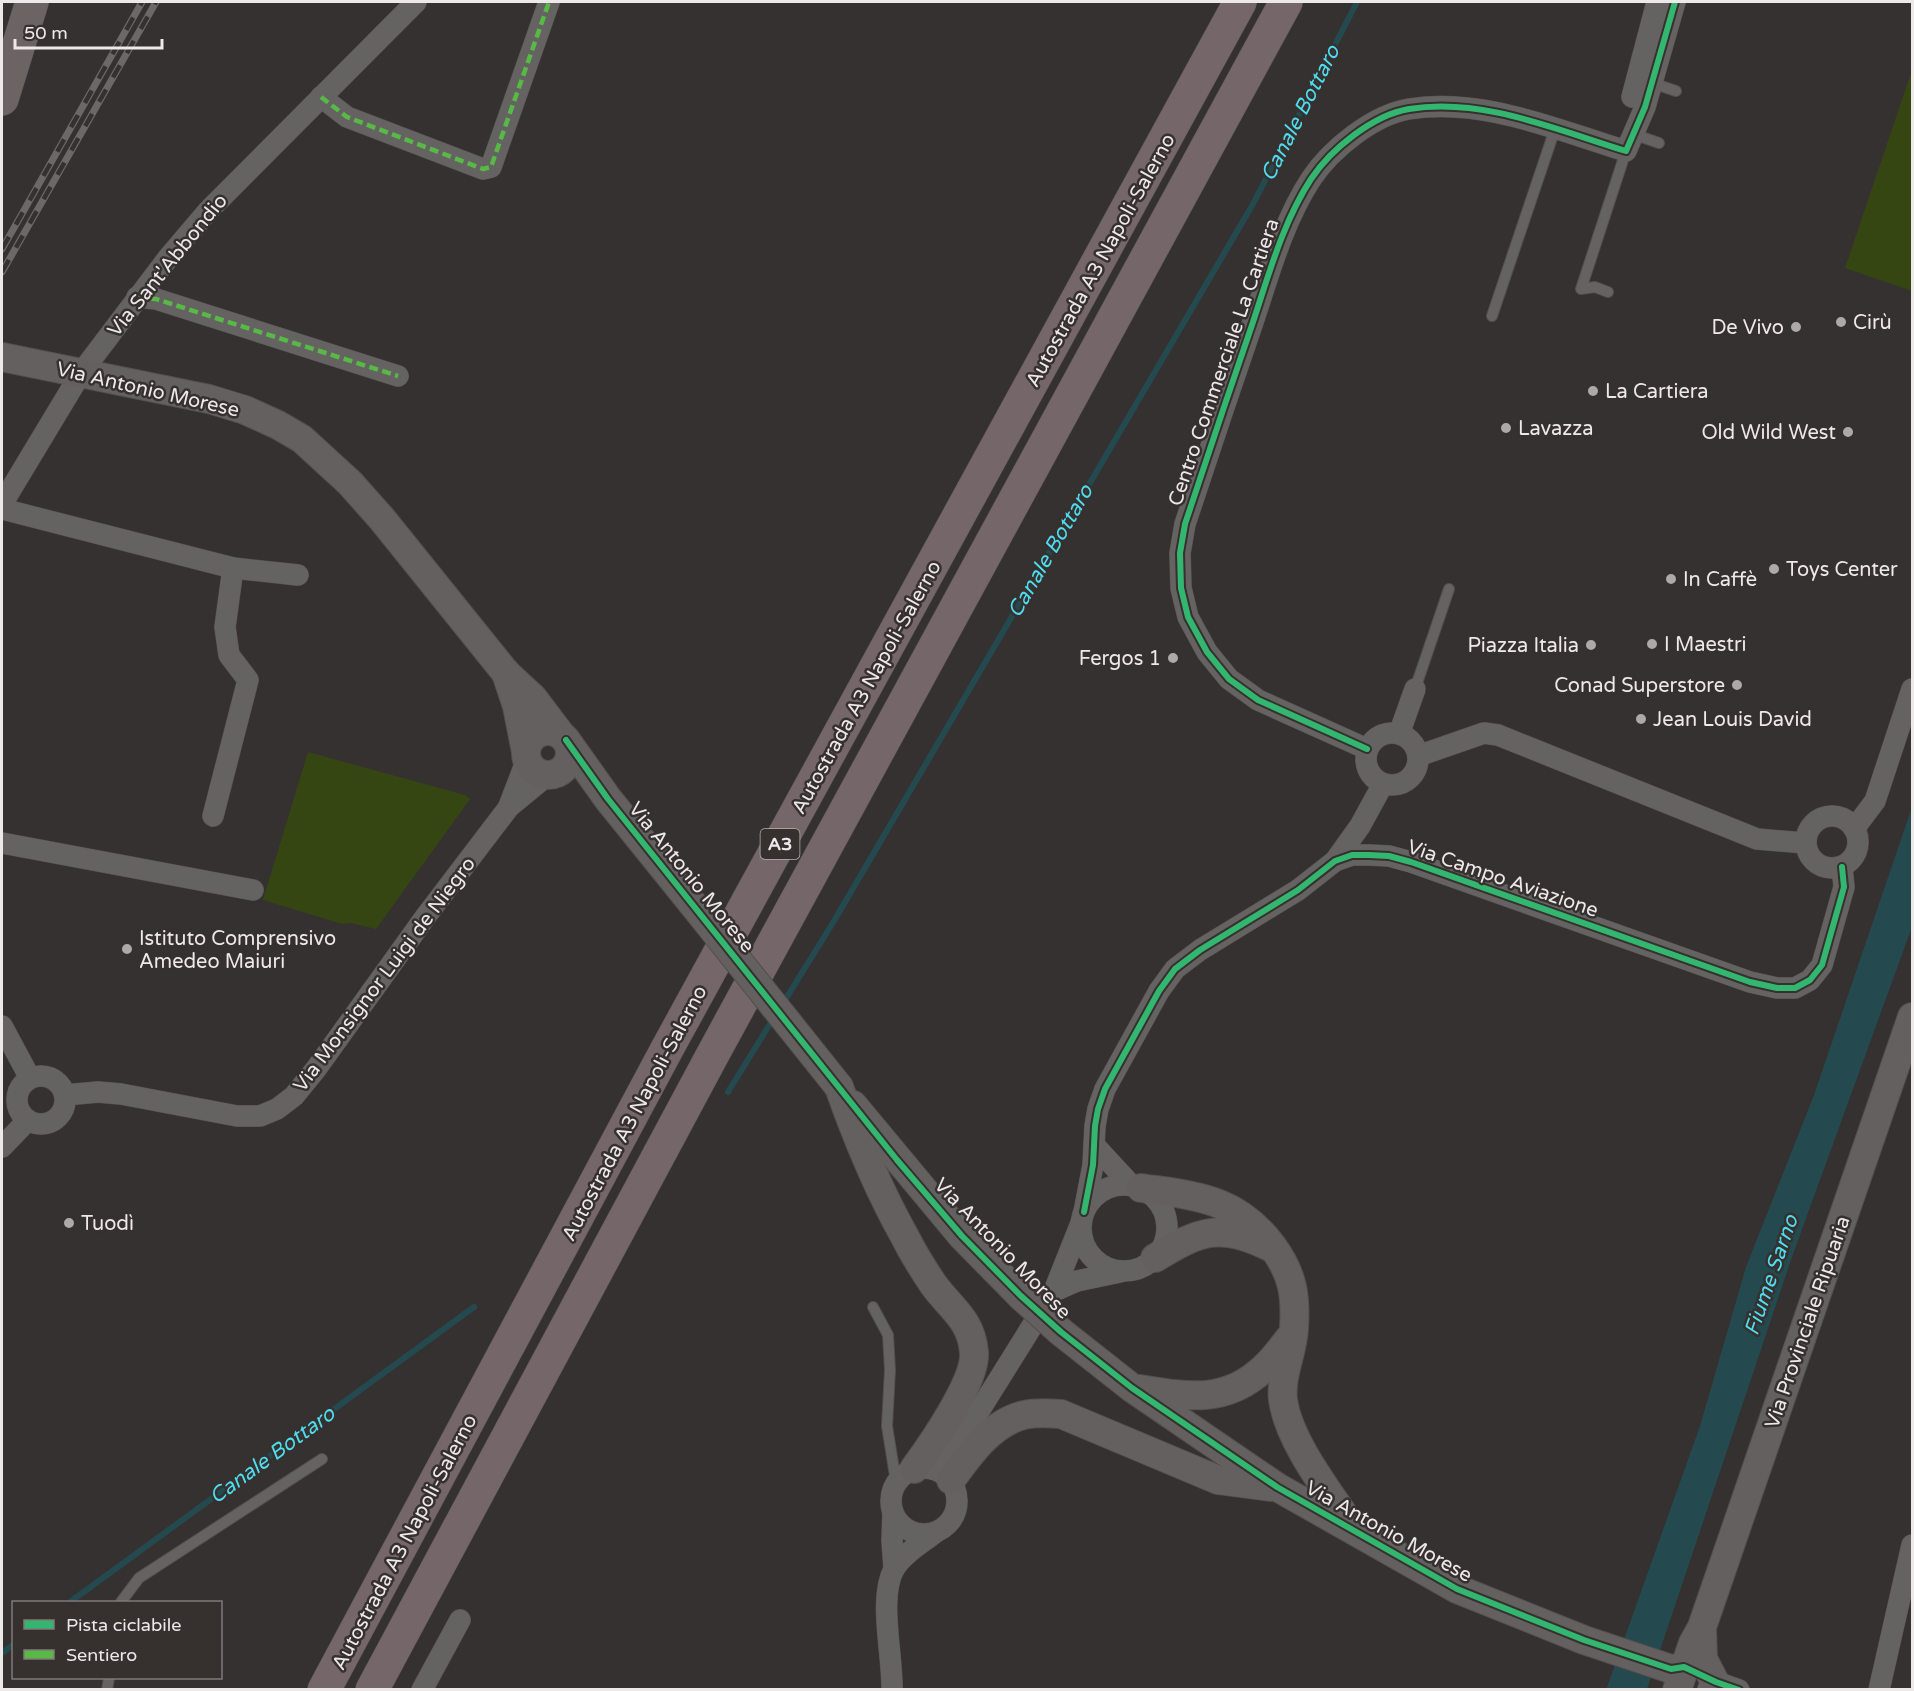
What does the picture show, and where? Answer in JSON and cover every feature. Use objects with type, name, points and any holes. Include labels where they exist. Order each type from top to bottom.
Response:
[{"type":"highway","name":"Autostrada A3 Napoli-Salerno","points":[[324,1689],[668,1049],[1240,2]]},
{"type":"highway","name":"Autostrada A3 Napoli-Salerno","points":[[372,1689],[719,1044],[1286,2]]},
{"type":"main road","points":[[2,99],[32,2]]},
{"type":"street","name":"Via Sant'Abbondio","points":[[2,504],[81,373],[168,258],[208,211],[416,2]]},
{"type":"street","points":[[321,97],[347,117],[483,169],[491,167],[549,2]]},
{"type":"street","points":[[1632,97],[1657,2]]},
{"type":"street","points":[[1629,143],[1645,107],[1675,2]]},
{"type":"street","name":"Centro Commerciale La Cartiera","points":[[1367,749],[1258,700],[1229,679],[1207,652],[1188,617],[1181,588],[1180,553],[1185,524],[1280,243],[1300,197],[1324,162],[1364,129],[1394,114],[1408,110],[1453,108],[1492,111],[1555,129],[1629,143]]},
{"type":"street","points":[[137,297],[156,299],[398,376]]},
{"type":"street","name":"Via Antonio Morese","points":[[10,359],[210,399],[245,410],[278,424],[302,439],[350,483],[382,519],[506,674],[534,698],[608,799],[897,1160],[962,1236],[1021,1296],[1061,1332],[1132,1388],[1276,1487],[1457,1589],[1678,1678],[1721,1688]]},
{"type":"street","points":[[2,509],[233,568],[298,575]]},
{"type":"street","points":[[213,816],[248,681],[229,655],[225,627],[233,568]]},
{"type":"street","name":"Via Antonio Morese","points":[[506,674],[538,765],[608,799]]},
{"type":"street","points":[[1399,734],[1415,689]]},
{"type":"street","points":[[1854,829],[1875,801],[1912,689]]},
{"type":"street","points":[[548,731],[564,738],[569,747],[568,761],[559,772],[538,765],[527,746],[536,735],[548,731]]},
{"type":"street","points":[[1386,733],[1399,734],[1410,740],[1416,747],[1418,765],[1408,780],[1391,786],[1383,784],[1369,774],[1365,758],[1367,749],[1378,736],[1386,733]]},
{"type":"street","points":[[1418,756],[1485,733],[1498,735],[1757,839],[1805,843]]},
{"type":"street","name":"Via Monsignor Luigi de Niegro","points":[[65,1095],[98,1092],[121,1094],[237,1116],[260,1116],[278,1109],[294,1096],[316,1068],[538,765]]},
{"type":"street","points":[[1335,861],[1360,826],[1383,784]]},
{"type":"street","points":[[1824,817],[1841,818],[1854,829],[1858,837],[1856,855],[1842,867],[1833,869],[1817,865],[1806,852],[1806,835],[1810,827],[1824,817]]},
{"type":"street","points":[[2,843],[253,890]]},
{"type":"street","name":"Via Campo Aviazione","points":[[1082,1217],[1094,1165],[1098,1108],[1105,1089],[1159,991],[1175,969],[1200,950],[1298,890],[1335,861],[1352,855],[1369,855],[1389,856],[1411,862],[1739,979],[1777,988],[1794,988],[1810,980],[1822,965],[1844,887],[1842,867]]},
{"type":"street","points":[[2,1026],[30,1078]]},
{"type":"street","name":"Via Provinciale Ripuaria","points":[[1678,1678],[1702,1627],[1911,1029]]},
{"type":"street","points":[[45,1076],[52,1078],[62,1088],[65,1095],[62,1111],[51,1122],[43,1124],[28,1120],[19,1109],[17,1102],[20,1088],[30,1078],[45,1076]]},
{"type":"street","points":[[839,1087],[860,1146],[904,1236],[933,1284],[969,1327],[975,1355],[966,1385],[952,1412],[926,1476]]},
{"type":"street","points":[[2,1147],[28,1120]]},
{"type":"street","points":[[1094,1145],[1136,1186],[1152,1195],[1160,1203],[1167,1226],[1166,1238],[1155,1258]]},
{"type":"street","points":[[926,1476],[1054,1291],[1089,1201],[1108,1187],[1136,1186],[1190,1195],[1234,1210],[1250,1220],[1262,1232],[1284,1262],[1292,1279],[1294,1294],[1294,1332],[1283,1398],[1287,1414],[1303,1451],[1354,1532]]},
{"type":"street","points":[[1082,1217],[1081,1235],[1084,1246],[1091,1256],[1110,1270],[1122,1271]]},
{"type":"street","points":[[1054,1291],[1088,1278],[1145,1266],[1186,1239],[1204,1233],[1240,1234],[1274,1249]]},
{"type":"street","points":[[1132,1388],[1187,1396],[1226,1393],[1255,1377],[1267,1366],[1294,1332]]},
{"type":"street","points":[[892,1689],[887,1619],[889,1586],[894,1569],[892,1492],[973,1450],[988,1435],[1023,1415],[1061,1414],[1218,1480],[1276,1487]]},
{"type":"street","points":[[894,1569],[904,1558],[945,1527],[956,1510],[958,1499],[956,1489],[926,1476]]},
{"type":"street","points":[[893,1512],[898,1521],[915,1533],[936,1532]]},
{"type":"street","points":[[1879,1689],[1912,1545]]},
{"type":"street","points":[[422,1689],[460,1620]]},
{"type":"street","name":"Via Provinciale Ripuaria","points":[[1702,1627],[1703,1659],[1721,1688]]},
{"type":"lane","points":[[1652,83],[1676,91]]},
{"type":"lane","points":[[1492,316],[1555,129]]},
{"type":"lane","points":[[1608,292],[1594,287],[1581,289],[1629,143],[1659,143]]},
{"type":"lane","points":[[1415,689],[1449,590]]},
{"type":"lane","points":[[873,1307],[888,1335],[890,1370],[887,1426],[926,1476]]},
{"type":"lane","points":[[122,1601],[139,1578],[322,1459]]},
{"type":"green space","points":[[1912,70],[1912,291],[1845,268]]},
{"type":"green space","points":[[308,752],[465,795],[470,799],[376,929],[350,923],[342,924],[263,900]]},
{"type":"water","name":"Fiume Sarno","points":[[1912,807],[1912,927],[1793,1254],[1647,1689],[1606,1690],[1700,1426],[1746,1267],[1814,1095]]},
{"type":"waterway","name":"Canale Bottaro","points":[[782,1005],[834,921],[1253,204],[1357,2]]},
{"type":"waterway","name":"Canale Bottaro","points":[[728,1092],[773,1019]]},
{"type":"waterway","name":"Canale Bottaro","points":[[71,1601],[474,1307]]},
{"type":"waterway","name":"Canale Bottaro","points":[[2,1653],[12,1646]]},
{"type":"railway","points":[[2,249],[142,2]]},
{"type":"railway","points":[[2,272],[156,2]]},
{"type":"marked path","points":[[321,97],[347,117],[483,169],[491,167],[549,2]]},
{"type":"marked path","points":[[137,297],[156,299],[398,376]]},
{"type":"cycle path","points":[[1367,749],[1258,700],[1229,679],[1207,652],[1188,617],[1181,588],[1180,553],[1185,524],[1271,267],[1292,213],[1311,179],[1341,145],[1381,118],[1409,109],[1436,106],[1492,111],[1546,125],[1626,151],[1645,107],[1675,2]]},
{"type":"cycle path","points":[[566,740],[608,799],[897,1160],[962,1236],[1021,1296],[1061,1332],[1132,1388],[1277,1487],[1457,1589],[1584,1640],[1671,1669],[1684,1667],[1739,1690]]},
{"type":"cycle path","points":[[1084,1212],[1093,1165],[1098,1109],[1105,1089],[1159,991],[1175,969],[1200,950],[1298,890],[1335,861],[1352,855],[1369,855],[1389,856],[1411,862],[1750,982],[1777,988],[1795,988],[1810,980],[1822,965],[1844,887],[1842,867]]},
{"type":"place","name":"Cirù","points":[[1841,322]]},
{"type":"place","name":"De Vivo","points":[[1796,327]]},
{"type":"place","name":"La Cartiera","points":[[1593,391]]},
{"type":"place","name":"Lavazza","points":[[1506,428]]},
{"type":"place","name":"Old Wild West","points":[[1848,432]]},
{"type":"place","name":"Toys Center","points":[[1774,569]]},
{"type":"place","name":"In Caffè","points":[[1671,579]]},
{"type":"place","name":"I Maestri","points":[[1652,644]]},
{"type":"place","name":"Piazza Italia","points":[[1591,645]]},
{"type":"place","name":"Fergos 1","points":[[1173,658]]},
{"type":"place","name":"Conad Superstore","points":[[1737,685]]},
{"type":"place","name":"Jean Louis David","points":[[1641,719]]},
{"type":"place","name":"Istituto Comprensivo Amedeo Maiuri","points":[[127,949]]},
{"type":"place","name":"Tuodì","points":[[69,1223]]}]
